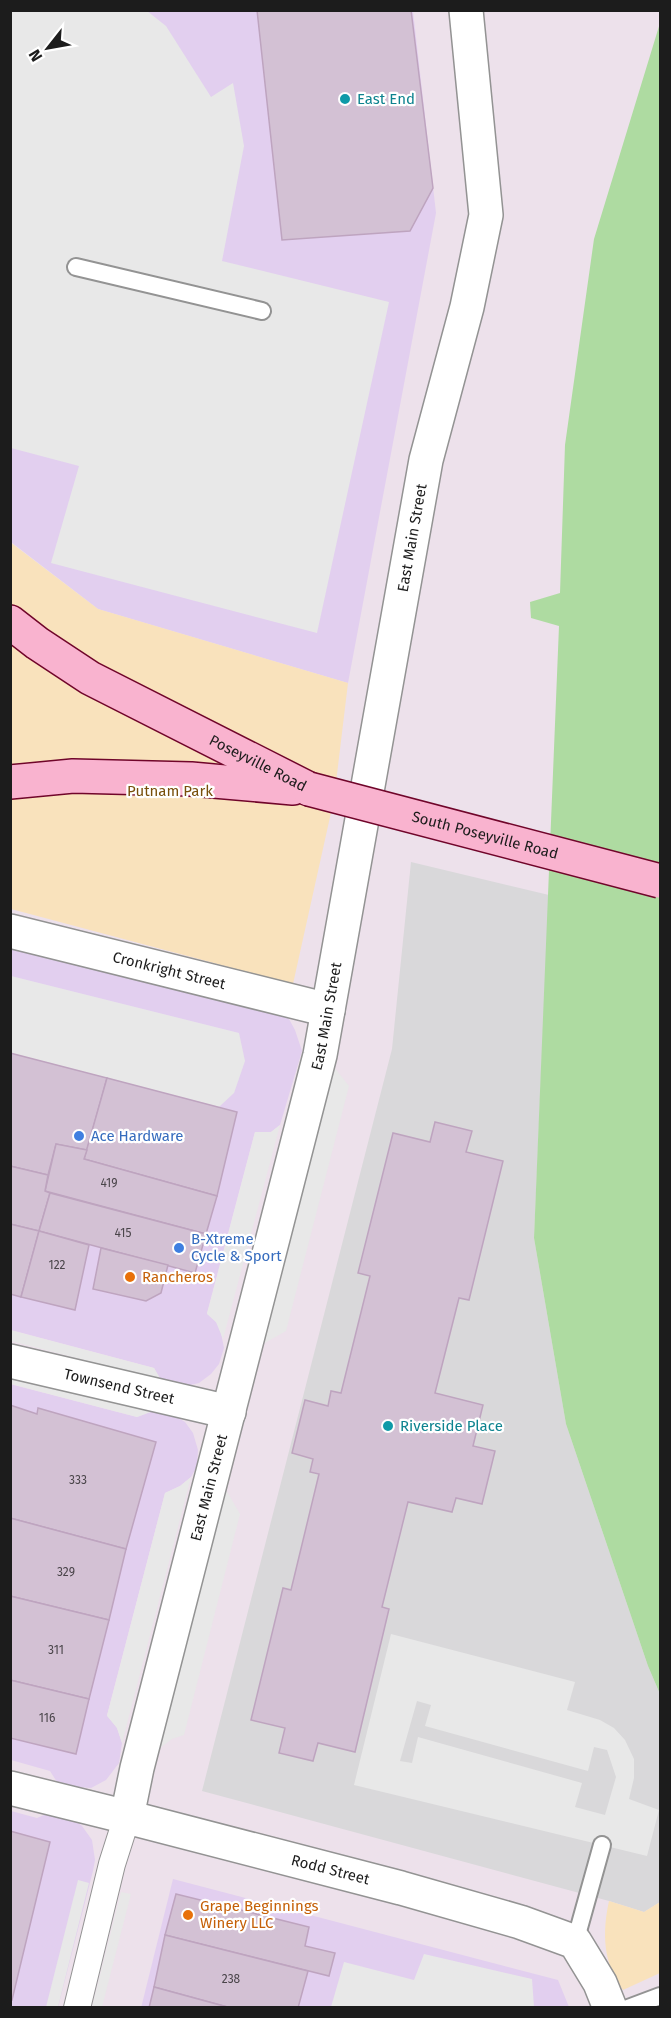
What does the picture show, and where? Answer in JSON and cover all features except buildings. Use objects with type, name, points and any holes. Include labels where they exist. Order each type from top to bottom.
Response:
[{"type":"main road","name":"Poseyville Road","points":[[10,622],[90,678],[309,789]]},
{"type":"main road","name":"Poseyville Road","points":[[10,782],[73,776],[191,779],[309,789]]},
{"type":"main road","name":"South Poseyville Road","points":[[309,789],[660,881]]},
{"type":"street","name":"East Main Street","points":[[77,2007],[318,1065],[426,460],[467,307],[486,215],[466,10]]},
{"type":"street","name":"Cronkright Street","points":[[10,931],[328,1010]]},
{"type":"street","name":"Townsend Street","points":[[10,1361],[229,1412]]},
{"type":"street","name":"Rodd Street","points":[[10,1788],[401,1888],[520,1922],[575,1942]]},
{"type":"street","points":[[575,1942],[600,1983],[610,2007]]},
{"type":"lane","points":[[76,267],[262,311]]},
{"type":"lane","points":[[575,1942],[602,1845]]},
{"type":"lane","points":[[628,2007],[660,1996]]},
{"type":"shaded area","points":[[10,11],[413,11],[436,213],[348,683],[98,609],[11,542]]},
{"type":"shaded area","points":[[10,11],[147,11],[166,26],[211,97],[233,83],[244,146],[222,261],[389,302],[317,633],[51,563],[79,466],[11,448]]},
{"type":"shaded area","points":[[660,23],[660,1694],[648,1666],[566,1424],[534,1238],[559,626],[531,618],[530,602],[560,593],[565,445],[594,239]]},
{"type":"shaded area","name":"Riverside Place","points":[[411,862],[549,895],[534,1238],[566,1424],[648,1666],[660,1694],[660,1902],[644,1912],[202,1791],[392,1049]]},
{"type":"shaded area","points":[[10,940],[282,1013],[289,1019],[295,1030],[302,1051],[280,1125],[271,1132],[255,1132],[207,1313],[220,1328],[224,1348],[219,1364],[199,1383],[186,1386],[161,1380],[154,1368],[11,1330]]},
{"type":"shaded area","points":[[11,976],[239,1033],[245,1061],[234,1093],[219,1107],[11,1053]]},
{"type":"shaded area","points":[[334,1067],[349,1086],[286,1331],[263,1344]]},
{"type":"shaded area","points":[[280,1125],[223,1339],[216,1322],[207,1314],[255,1132],[271,1132]]},
{"type":"shaded area","points":[[10,1330],[154,1368],[161,1380],[11,1341]]},
{"type":"shaded area","points":[[10,1373],[153,1411],[137,1417],[11,1384]]},
{"type":"shaded area","points":[[10,1384],[137,1417],[153,1411],[175,1416],[185,1422],[193,1433],[198,1450],[197,1466],[191,1477],[180,1486],[165,1493],[107,1715],[117,1728],[122,1743],[119,1763],[106,1780],[91,1788],[68,1786],[57,1782],[50,1771],[11,1760]]},
{"type":"shaded area","points":[[191,1477],[122,1743],[117,1728],[107,1716],[165,1493],[180,1486]]},
{"type":"shaded area","points":[[225,1488],[240,1514],[184,1735],[172,1739],[159,1749]]},
{"type":"shaded area","points":[[391,1634],[575,1682],[567,1710],[600,1720],[614,1728],[625,1740],[634,1759],[634,1778],[629,1799],[659,1810],[647,1856],[354,1785]],"holes":[[[417,1701],[431,1705],[425,1726],[588,1771],[594,1747],[607,1750],[616,1777],[605,1815],[575,1807],[582,1783],[418,1737],[412,1763],[400,1761]]]},
{"type":"shaded area","points":[[11,1811],[37,1818],[51,1812],[74,1819],[92,1840],[95,1860],[93,1871],[58,2007],[11,2008]]},
{"type":"shaded area","points":[[173,1879],[558,1980],[569,2007],[141,2008]]},
{"type":"shaded area","points":[[78,1880],[89,1883],[58,2007],[46,2007]]},
{"type":"shaded area","points":[[121,1892],[131,1894],[102,2007],[92,2007]]},
{"type":"shaded area","points":[[424,1954],[532,1979],[534,2007],[331,2007],[344,1962],[414,1980]]},
{"type":"green space","name":"Putnam Park","points":[[10,542],[98,609],[348,683],[334,799],[293,984],[11,909]]},
{"type":"green space","points":[[609,1901],[644,1912],[660,1902],[660,1973],[623,1990],[611,1970],[606,1948],[605,1925]]},
{"type":"place","name":"East End","points":[[345,99]]},
{"type":"place","name":"Ace Hardware","points":[[79,1136]]},
{"type":"place","name":"B-Xtreme Cycle & Sport","points":[[179,1248]]},
{"type":"place","name":"Rancheros","points":[[130,1277]]},
{"type":"place","name":"Riverside Place","points":[[388,1426]]},
{"type":"place","name":"Grape Beginnings Winery LLC","points":[[188,1915]]}]
